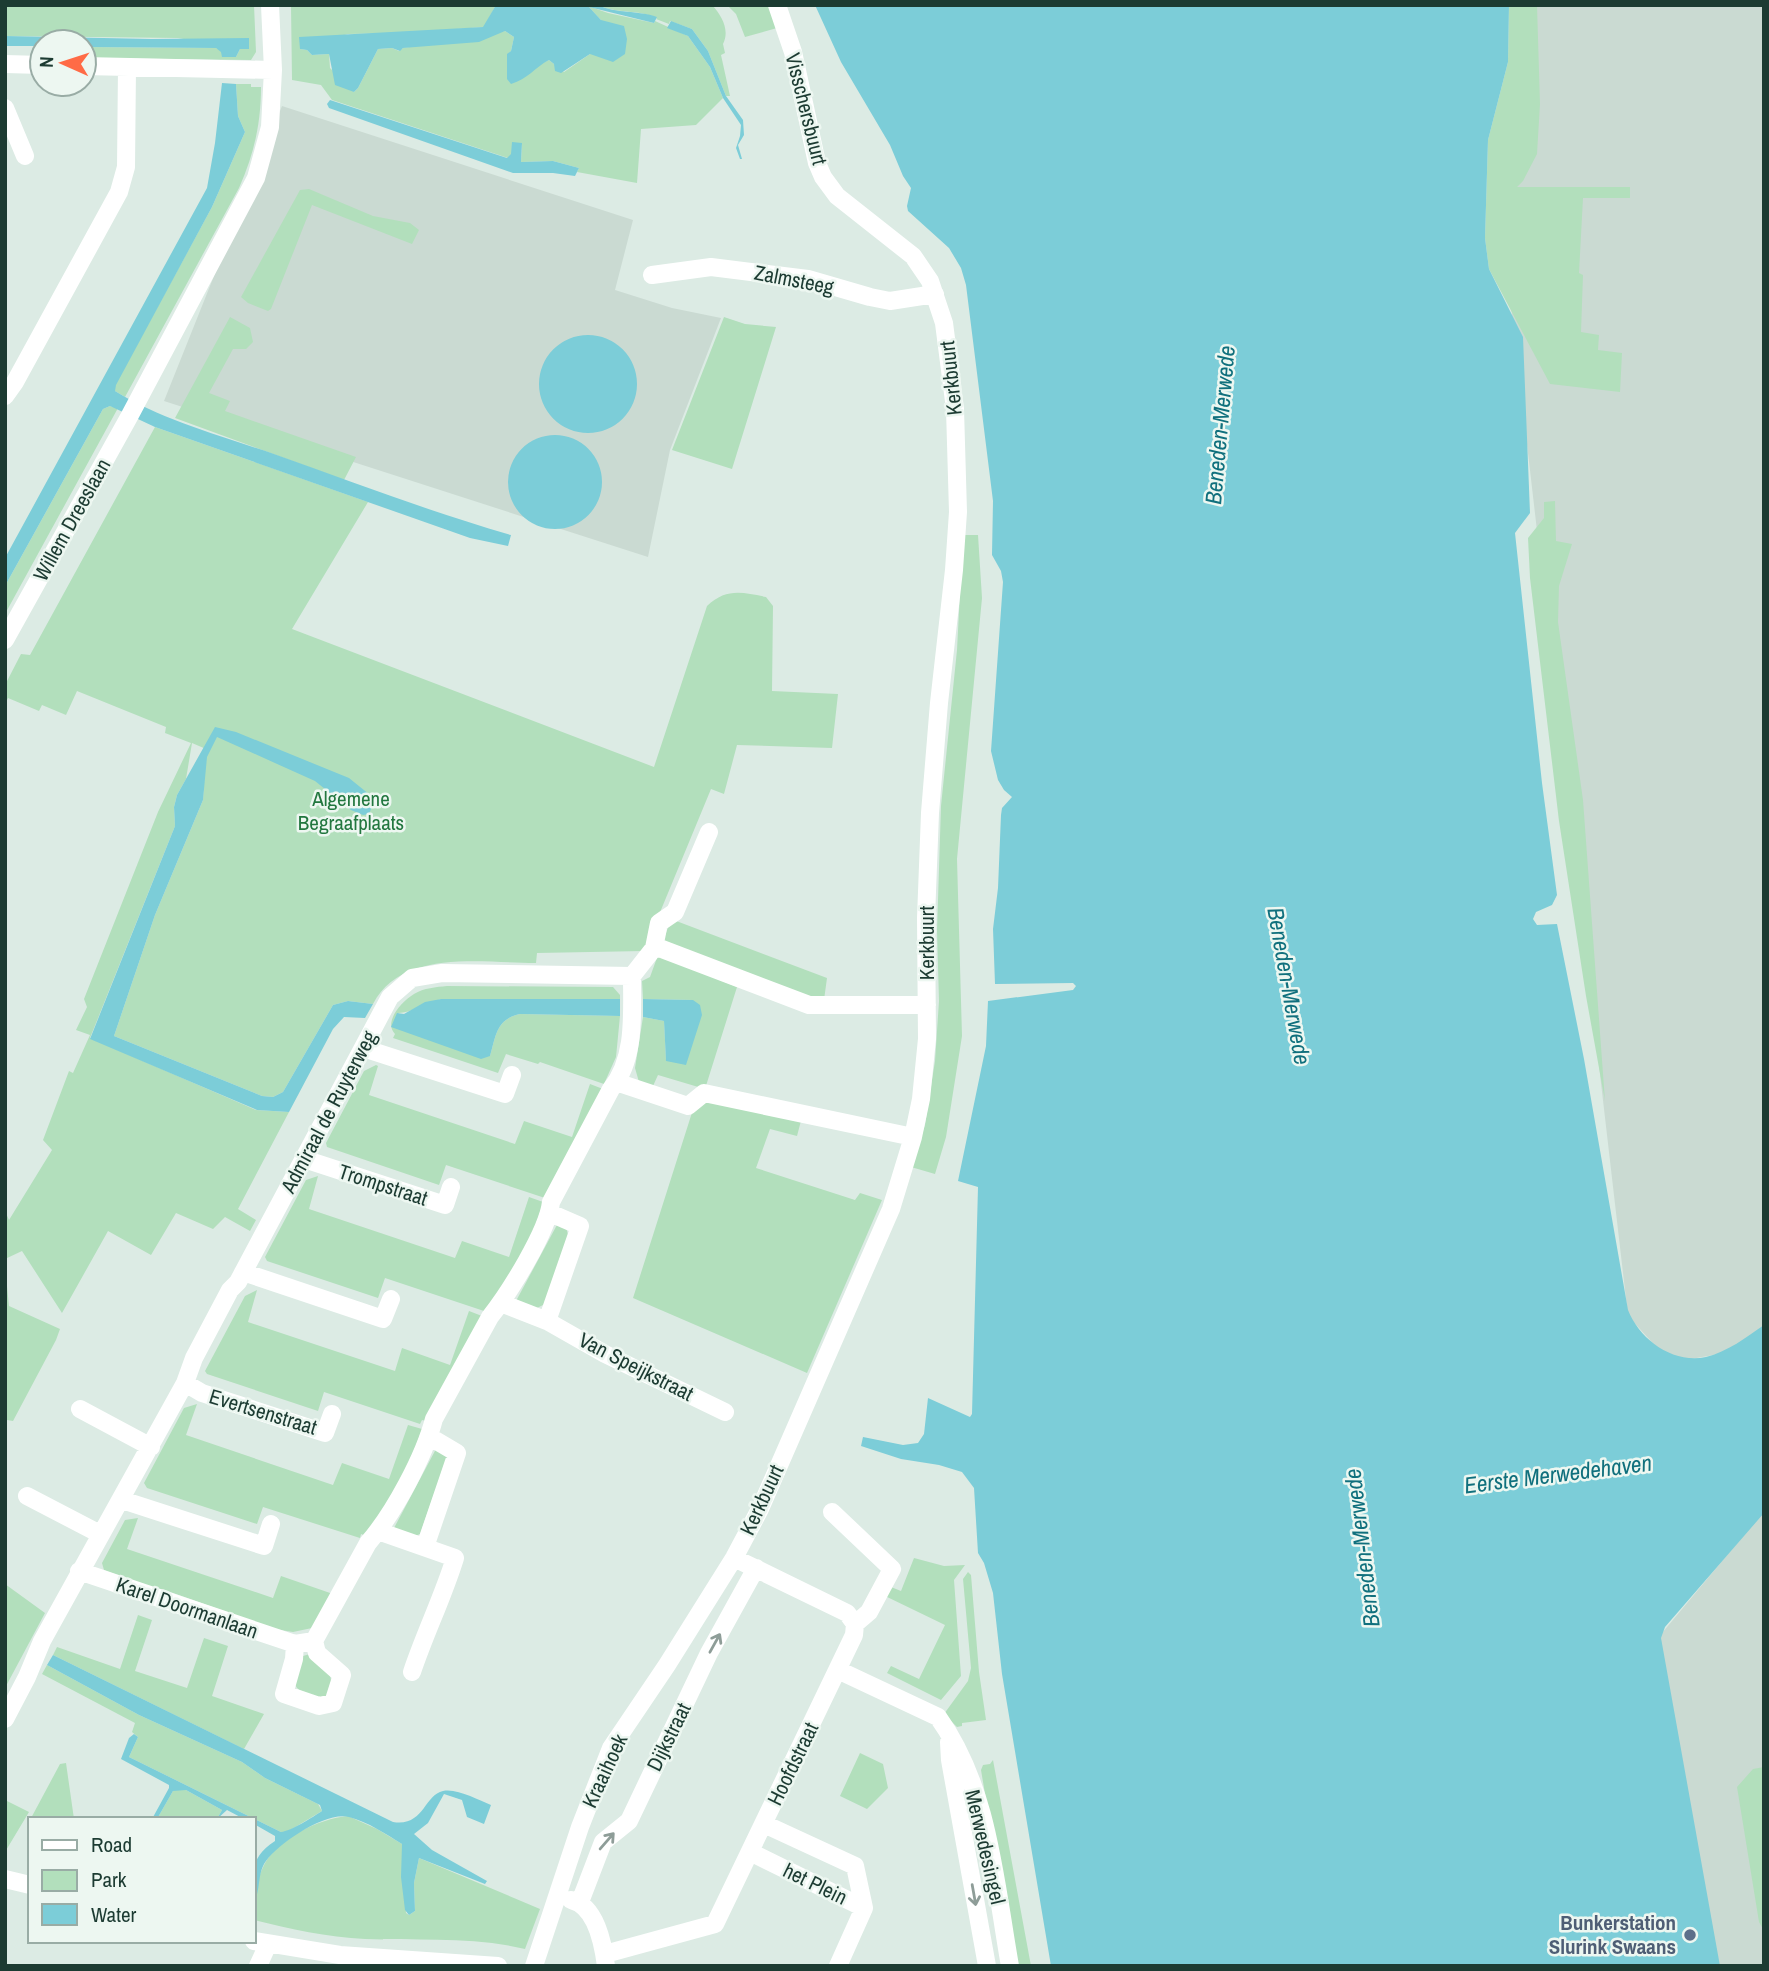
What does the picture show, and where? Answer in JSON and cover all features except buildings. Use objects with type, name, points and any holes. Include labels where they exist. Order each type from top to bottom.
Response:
[{"type":"street","name":"Willem Dreeslaan","points":[[5,640],[138,401],[256,178],[271,127],[273,70],[270,5]]},
{"type":"street","name":"Visschersbuurt","points":[[777,5],[793,52],[817,163],[823,177],[837,196],[913,256],[922,267],[935,294]]},
{"type":"street","points":[[5,64],[28,65]]},
{"type":"street","points":[[98,66],[273,70]]},
{"type":"street","points":[[5,396],[119,192],[126,167],[127,67]]},
{"type":"street","points":[[5,108],[25,156]]},
{"type":"street","name":"Zalmsteeg","points":[[652,275],[711,267],[807,279],[870,298],[890,301],[935,294]]},
{"type":"street","name":"Kerkbuurt","points":[[734,1558],[760,1509],[891,1209],[913,1137],[921,1099],[927,1039],[926,918],[930,813],[958,512],[955,409],[947,338],[935,294]]},
{"type":"street","points":[[295,1644],[294,1660],[284,1694],[319,1706],[333,1703],[342,1675],[317,1653],[314,1641],[430,1437],[434,1419],[550,1213],[551,1202],[616,1082],[631,1042],[632,976],[654,948],[659,923],[674,912],[709,832]]},
{"type":"street","points":[[654,948],[809,1005],[927,1005]]},
{"type":"street","name":"Admiraal de Ruyterweg","points":[[5,1719],[79,1572],[122,1500],[185,1383],[200,1347],[230,1290],[243,1272],[390,997],[412,978],[442,974],[632,976]]},
{"type":"street","points":[[363,1048],[505,1094],[512,1075]]},
{"type":"street","points":[[616,1082],[688,1106],[704,1093],[913,1137]]},
{"type":"street","name":"Trompstraat","points":[[304,1159],[445,1205],[451,1187]]},
{"type":"street","points":[[501,1303],[547,1321],[580,1226],[550,1213]]},
{"type":"street","points":[[243,1272],[383,1319],[391,1299]]},
{"type":"street","name":"Van Speijkstraat","points":[[547,1321],[605,1354],[725,1412]]},
{"type":"street","name":"Evertsenstraat","points":[[185,1383],[202,1393],[325,1433],[331,1414]]},
{"type":"street","points":[[80,1409],[150,1447]]},
{"type":"street","points":[[425,1548],[457,1453],[430,1437]]},
{"type":"street","points":[[27,1496],[100,1534]]},
{"type":"street","points":[[122,1500],[264,1546],[271,1524]]},
{"type":"street","points":[[734,1558],[847,1613],[855,1624],[869,1612],[892,1569],[832,1512]]},
{"type":"street","points":[[378,1531],[456,1558],[442,1602],[428,1625],[412,1672]]},
{"type":"street","name":"Kraaihoek","points":[[534,1966],[580,1827],[611,1748],[734,1558]]},
{"type":"street","name":"Dijkstraat","points":[[580,1902],[603,1842],[629,1821],[709,1653],[756,1568]]},
{"type":"street","name":"Karel Doormanlaan","points":[[79,1572],[295,1644],[314,1641]]},
{"type":"street","name":"Hoofdstraat","points":[[606,1960],[715,1924],[838,1670],[854,1635],[855,1624]]},
{"type":"street","name":"Merwedesingel","points":[[838,1670],[938,1717],[949,1731],[981,1809],[1010,1966]]},
{"type":"street","name":"Merwedesingel","points":[[949,1731],[950,1760],[987,1966]]},
{"type":"street","name":"het Plein","points":[[764,1824],[855,1866],[864,1908]]},
{"type":"street","name":"het Plein","points":[[750,1852],[864,1908]]},
{"type":"street","points":[[5,1879],[28,1885]]},
{"type":"street","points":[[557,1897],[580,1902],[591,1913],[606,1960]]},
{"type":"street","points":[[838,1966],[864,1908]]},
{"type":"street","points":[[258,1966],[261,1942],[340,1955],[498,1966]]},
{"type":"shaded area","points":[[1515,5],[1764,5],[1764,1334],[1719,1354],[1685,1360],[1661,1352],[1628,1316],[1504,246]]},
{"type":"shaded area","points":[[282,106],[633,220],[615,290],[672,308],[721,318],[670,450],[648,557],[164,401]]},
{"type":"shaded area","points":[[1764,1511],[1764,1966],[1712,1966],[1652,1645]]},
{"type":"green space","points":[[5,5],[254,5],[256,52],[251,60],[98,58],[98,47],[216,48],[236,57],[240,49],[178,38],[98,37],[98,28],[28,28],[28,36],[5,36]]},
{"type":"green space","points":[[291,5],[496,5],[484,27],[348,34],[300,49],[307,50],[312,55],[329,54],[330,68],[354,92],[378,49],[392,48],[399,51],[403,48],[505,31],[514,37],[511,51],[507,55],[507,79],[549,60],[564,72],[590,54],[601,20],[588,6],[608,13],[654,23],[655,21],[688,36],[710,67],[723,98],[696,125],[641,129],[637,183],[577,172],[579,168],[553,161],[521,162],[522,144],[508,158],[332,100],[321,85],[292,80]]},
{"type":"green space","points":[[598,5],[712,5],[722,18],[725,28],[725,53],[721,55],[730,96],[726,96],[708,51],[692,29],[670,21],[669,24],[650,15],[612,10]]},
{"type":"green space","points":[[727,5],[768,5],[777,28],[745,37],[736,14]]},
{"type":"green space","points":[[1509,5],[1537,5],[1540,104],[1537,154],[1517,187],[1630,187],[1630,198],[1583,198],[1579,273],[1583,275],[1581,332],[1599,335],[1598,350],[1622,353],[1620,392],[1550,384],[1489,269],[1485,238],[1488,140],[1508,62]]},
{"type":"green space","points":[[236,84],[261,87],[256,139],[249,163],[239,188],[125,397],[115,391],[115,385],[212,207],[245,132],[238,116]]},
{"type":"green space","points":[[309,189],[373,216],[410,223],[419,230],[412,244],[312,205],[271,309],[268,311],[248,303],[241,297],[300,190]]},
{"type":"green space","points":[[230,317],[250,328],[253,342],[246,349],[233,349],[209,393],[230,401],[225,411],[356,457],[344,480],[175,418]]},
{"type":"green space","points":[[724,317],[745,324],[776,327],[732,469],[672,450]]},
{"type":"green space","points":[[110,406],[118,408],[5,614],[5,586],[103,409]]},
{"type":"green space","name":"Algemene Begraafplaats","points":[[155,427],[368,502],[292,629],[654,767],[707,606],[721,596],[735,593],[757,595],[766,597],[773,606],[772,691],[838,694],[832,748],[737,745],[724,794],[711,789],[644,951],[537,953],[536,963],[469,961],[423,966],[403,974],[386,986],[373,1004],[348,1001],[333,1005],[283,1092],[273,1097],[262,1096],[114,1036],[155,915],[203,800],[206,749],[192,743],[186,779],[174,807],[175,826],[90,1038],[256,1110],[289,1112],[238,1209],[256,1220],[250,1231],[225,1217],[213,1229],[176,1213],[151,1255],[108,1231],[62,1313],[22,1251],[5,1259],[5,1211],[9,1220],[52,1150],[43,1140],[69,1071],[73,1073],[90,1035],[76,1030],[87,1007],[84,999],[158,812],[191,743],[165,733],[166,727],[77,691],[66,715],[42,705],[39,711],[8,698],[5,704],[5,685],[21,654],[30,655]]},
{"type":"green space","points":[[1555,501],[1556,541],[1572,544],[1559,586],[1558,622],[1583,800],[1605,1101],[1559,821],[1530,578],[1528,538],[1544,518],[1544,502]]},
{"type":"green space","points":[[963,535],[978,535],[982,598],[957,859],[962,1036],[946,1137],[935,1174],[911,1167],[925,1125],[935,1061],[939,1001],[937,931],[941,806],[957,650]]},
{"type":"green space","points":[[671,919],[827,978],[824,1000],[795,998],[662,944]]},
{"type":"green space","points":[[658,955],[737,987],[705,1089],[658,1075],[653,1086],[639,1082],[635,1068],[643,1017],[664,1021],[666,1060],[693,1000],[643,999],[642,981],[650,977]]},
{"type":"green space","points":[[447,986],[613,987],[620,999],[441,999],[397,1013],[490,1056],[498,1029],[512,1016],[620,1016],[616,1057],[604,1084],[540,1062],[538,1064],[506,1054],[498,1073],[393,1038],[395,1034],[391,1024],[396,1012],[404,1002],[422,990]]},
{"type":"green space","points":[[378,1066],[369,1095],[515,1144],[524,1121],[572,1137],[590,1084],[603,1089],[545,1198],[446,1165],[439,1185],[327,1147],[326,1143],[364,1071]]},
{"type":"green space","points":[[696,1100],[802,1117],[797,1136],[770,1129],[756,1168],[855,1200],[860,1193],[882,1200],[807,1373],[633,1298]]},
{"type":"green space","points":[[318,1176],[309,1209],[455,1258],[462,1241],[509,1257],[529,1197],[543,1202],[519,1260],[484,1311],[385,1278],[378,1298],[267,1261],[265,1257],[306,1180]]},
{"type":"green space","points":[[558,1223],[566,1227],[568,1235],[545,1304],[535,1309],[516,1301]]},
{"type":"green space","points":[[5,1266],[9,1306],[60,1329],[13,1421],[5,1422]]},
{"type":"green space","points":[[257,1290],[248,1322],[395,1371],[402,1348],[450,1365],[469,1311],[482,1316],[426,1421],[422,1420],[420,1424],[324,1392],[318,1411],[207,1374],[205,1371],[245,1296]]},
{"type":"green space","points":[[197,1404],[186,1435],[333,1485],[342,1463],[389,1479],[408,1425],[422,1429],[411,1458],[390,1498],[366,1536],[361,1534],[360,1538],[263,1507],[257,1524],[147,1488],[144,1483],[184,1408]]},
{"type":"green space","points":[[436,1449],[447,1457],[420,1534],[415,1536],[394,1528]]},
{"type":"green space","points":[[138,1518],[127,1549],[273,1598],[281,1576],[333,1594],[312,1628],[293,1632],[274,1629],[162,1589],[139,1585],[104,1570],[102,1563],[125,1520]]},
{"type":"green space","points":[[914,1558],[944,1566],[965,1565],[954,1580],[961,1676],[941,1700],[887,1673],[891,1666],[919,1679],[945,1625],[883,1595],[891,1587],[901,1591]]},
{"type":"green space","points":[[968,1572],[971,1575],[986,1720],[962,1723],[962,1726],[957,1727],[944,1714],[968,1681],[971,1668],[963,1579]]},
{"type":"green space","points":[[5,1584],[45,1613],[5,1688]]},
{"type":"green space","points":[[138,1615],[152,1620],[135,1671],[187,1688],[204,1638],[228,1646],[212,1696],[264,1714],[244,1749],[53,1655],[57,1647],[120,1669]]},
{"type":"green space","points":[[310,1654],[329,1672],[330,1688],[327,1696],[321,1699],[303,1692],[296,1685],[295,1680],[303,1656]]},
{"type":"green space","points":[[47,1665],[139,1715],[242,1762],[265,1778],[318,1804],[322,1811],[287,1832],[281,1832],[256,1820],[256,1817],[251,1817],[129,1757],[138,1737],[132,1732],[135,1723],[42,1674]]},
{"type":"green space","points":[[860,1753],[883,1764],[888,1788],[867,1809],[840,1796]]},
{"type":"green space","points":[[993,1760],[1031,1966],[1014,1966],[981,1770],[983,1765],[990,1764]]},
{"type":"green space","points":[[66,1763],[74,1817],[32,1817],[60,1764]]},
{"type":"green space","points":[[1764,1767],[1764,1931],[1759,1922],[1737,1787],[1753,1769]]},
{"type":"green space","points":[[186,1790],[222,1810],[218,1817],[158,1817],[173,1791]]},
{"type":"green space","points":[[5,1800],[29,1812],[5,1852]]},
{"type":"green space","points":[[348,1816],[402,1844],[406,1913],[409,1915],[415,1911],[414,1883],[419,1858],[540,1909],[525,1949],[486,1942],[351,1938],[256,1920],[259,1878],[270,1855],[300,1831]]},
{"type":"water","points":[[496,5],[598,5],[612,10],[657,17],[654,23],[589,7],[601,20],[624,26],[627,39],[625,54],[613,62],[590,54],[561,73],[555,71],[554,64],[549,60],[511,84],[507,79],[507,54],[511,51],[514,37],[505,31],[479,42],[403,48],[400,51],[392,48],[378,49],[354,92],[335,85],[329,54],[312,55],[307,50],[300,49],[299,37],[483,27]]},
{"type":"water","points":[[815,5],[1509,5],[1508,62],[1488,140],[1485,238],[1489,269],[1523,337],[1530,513],[1515,533],[1557,895],[1552,905],[1536,912],[1533,919],[1537,925],[1557,924],[1584,1059],[1628,1310],[1633,1321],[1649,1340],[1659,1347],[1682,1357],[1694,1358],[1722,1352],[1764,1325],[1764,1513],[1665,1627],[1661,1638],[1720,1966],[1051,1966],[1002,1674],[993,1593],[984,1563],[978,1553],[974,1488],[962,1472],[901,1459],[861,1446],[863,1437],[903,1445],[918,1443],[924,1434],[928,1398],[970,1417],[972,1414],[978,1187],[958,1181],[986,1046],[988,1001],[1073,990],[1076,986],[1073,983],[995,984],[993,929],[998,888],[1001,815],[1002,808],[1012,797],[998,780],[991,751],[1003,582],[1001,571],[992,555],[993,501],[966,285],[961,268],[949,248],[908,211],[911,188],[890,145],[841,62]]},
{"type":"water","points":[[671,21],[692,29],[708,51],[726,96],[743,120],[744,135],[738,145],[742,159],[736,148],[741,125],[723,98],[710,67],[688,36],[667,28]]},
{"type":"water","points":[[5,36],[28,36],[28,46],[5,46]]},
{"type":"water","points":[[98,38],[249,38],[249,49],[240,49],[236,57],[222,57],[216,48],[98,47]]},
{"type":"water","points":[[222,83],[236,84],[238,116],[245,132],[212,207],[115,391],[152,411],[193,427],[421,507],[511,535],[508,546],[470,538],[155,427],[110,406],[103,409],[5,586],[5,558],[207,188]]},
{"type":"water","points":[[330,100],[507,158],[511,154],[512,142],[522,143],[521,162],[553,161],[579,168],[575,176],[513,173],[329,108],[327,104]]},
{"type":"water","points":[[588,335],[607,339],[622,350],[633,365],[637,384],[633,403],[622,418],[607,429],[588,433],[569,429],[554,418],[543,403],[539,384],[543,365],[554,350],[569,339]]},
{"type":"water","points":[[555,435],[573,439],[588,449],[598,464],[602,482],[598,500],[588,515],[573,525],[555,529],[537,525],[522,515],[512,500],[508,482],[512,464],[522,449],[537,439]]},
{"type":"water","points":[[215,727],[236,732],[349,778],[375,799],[369,814],[363,815],[351,810],[315,781],[217,737],[207,757],[203,800],[155,915],[114,1036],[262,1096],[273,1097],[283,1092],[333,1005],[348,1001],[373,1004],[365,1018],[344,1017],[333,1029],[289,1112],[257,1110],[90,1039],[175,826],[174,807],[177,795]]},
{"type":"water","points":[[441,999],[620,999],[620,1016],[512,1016],[498,1029],[490,1056],[481,1059],[391,1027],[397,1013],[404,1014],[425,1002]]},
{"type":"water","points":[[643,999],[693,1000],[700,1005],[702,1015],[686,1065],[666,1061],[664,1021],[643,1017]]},
{"type":"water","points":[[53,1655],[393,1822],[411,1820],[432,1798],[443,1791],[461,1793],[491,1805],[484,1824],[467,1817],[462,1800],[444,1794],[428,1823],[414,1834],[432,1850],[487,1881],[485,1884],[419,1858],[414,1883],[415,1911],[409,1915],[405,1910],[401,1877],[402,1844],[363,1822],[339,1816],[304,1830],[272,1854],[263,1866],[256,1897],[256,1861],[266,1847],[275,1841],[275,1836],[256,1825],[256,1820],[281,1832],[322,1811],[320,1805],[265,1778],[242,1762],[139,1715],[47,1665]]},
{"type":"water","points":[[134,1734],[138,1737],[129,1757],[251,1817],[240,1817],[227,1810],[218,1817],[222,1810],[186,1790],[173,1791],[158,1817],[153,1817],[169,1785],[121,1759],[129,1738]]},
{"type":"place","name":"Bunkerstation Slurink Swaans","points":[[1690,1935]]},
{"type":"water label","name":"Beneden-Merwede","points":[[1220,425]]},
{"type":"water label","name":"Beneden-Merwede","points":[[1289,986]]},
{"type":"water label","name":"Eerste Merwedehaven","points":[[1558,1474]]},
{"type":"water label","name":"Beneden-Merwede","points":[[1362,1548]]}]
